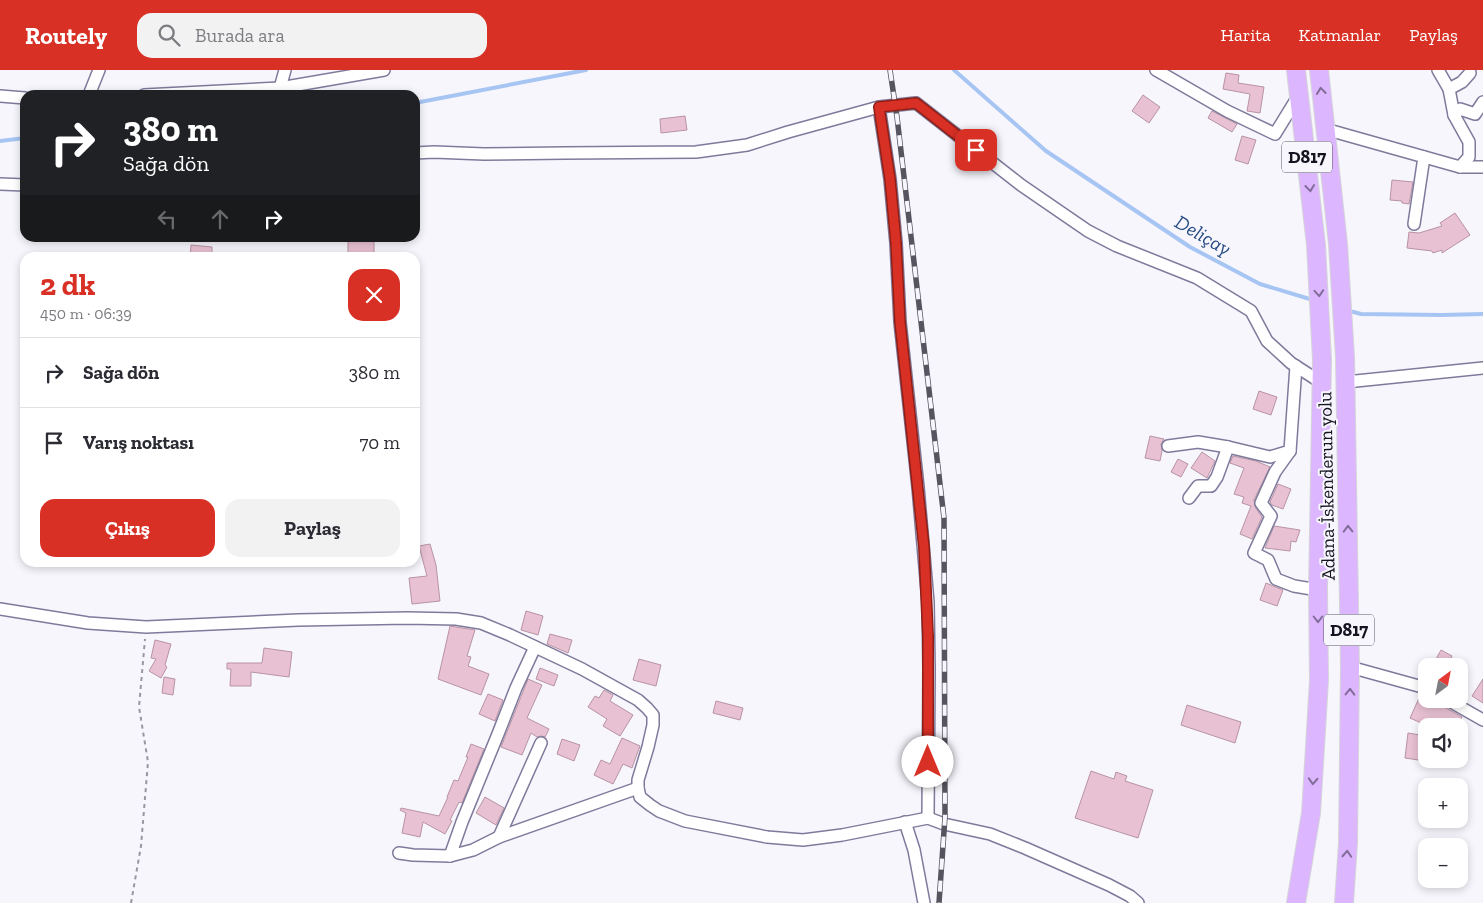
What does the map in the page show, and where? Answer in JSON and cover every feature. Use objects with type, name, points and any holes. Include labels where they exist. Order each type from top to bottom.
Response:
[{"type":"highway","name":"D817","points":[[1296,70],[1298,96]]},
{"type":"highway","name":"Adana-İskenderun yolu","points":[[1319,70],[1338,244],[1346,382],[1350,667],[1348,843],[1344,903]]},
{"type":"highway","name":"Adana-İskenderun yolu","points":[[1296,903],[1311,813],[1319,680],[1318,590],[1322,383],[1316,245],[1304,133],[1298,96]]},
{"type":"street","points":[[91,90],[99,70]]},
{"type":"street","points":[[280,88],[284,70]]},
{"type":"street","points":[[241,90],[280,88],[384,70]]},
{"type":"street","points":[[1156,70],[1227,111],[1275,134],[1298,96]]},
{"type":"street","points":[[1438,70],[1449,89],[1454,115],[1469,142],[1469,157],[1460,166]]},
{"type":"street","points":[[1449,89],[1462,82],[1470,73]]},
{"type":"street","points":[[0,96],[20,98]]},
{"type":"street","points":[[1454,115],[1460,109],[1475,114],[1483,102]]},
{"type":"street","points":[[420,153],[547,154],[696,152],[747,145],[879,107],[916,103],[1021,185],[1088,231],[1117,246],[1197,278],[1251,311],[1267,341],[1296,366],[1322,383]]},
{"type":"street","points":[[879,107],[890,179],[896,243],[900,322],[928,602],[928,818]]},
{"type":"street","points":[[1325,130],[1460,166],[1483,167]]},
{"type":"street","points":[[1414,224],[1424,157]]},
{"type":"street","points":[[0,184],[20,185]]},
{"type":"street","points":[[1296,366],[1290,451],[1275,472],[1261,503],[1271,516],[1254,553],[1268,560],[1276,579],[1294,586],[1318,590]]},
{"type":"street","points":[[1346,382],[1483,368]]},
{"type":"street","points":[[1168,446],[1198,442],[1270,457],[1290,451]]},
{"type":"street","points":[[1189,498],[1198,486],[1211,486],[1217,477],[1228,447]]},
{"type":"street","points":[[0,608],[88,623],[146,627],[298,620],[456,619],[481,623],[582,669],[638,700],[653,716],[648,747],[641,768],[638,788],[640,797],[650,806],[685,821],[767,838],[804,840],[842,835],[928,818],[944,824],[990,834],[1109,884],[1138,903]]},
{"type":"street","points":[[450,856],[516,688],[536,647]]},
{"type":"street","points":[[1350,667],[1418,686]]},
{"type":"street","points":[[1462,708],[1483,720]]},
{"type":"street","points":[[499,837],[541,743]]},
{"type":"street","points":[[399,853],[450,856],[474,850],[499,837],[638,788]]},
{"type":"street","points":[[905,822],[914,850],[924,903]]},
{"type":"path","points":[[131,903],[141,846],[148,762],[138,708],[146,627]]},
{"type":"building","points":[[1226,73],[1239,75],[1238,83],[1264,87],[1260,113],[1247,111],[1250,94],[1223,89]]},
{"type":"building","points":[[1143,95],[1160,107],[1149,123],[1132,111]]},
{"type":"building","points":[[1212,111],[1237,124],[1232,132],[1208,118]]},
{"type":"building","points":[[685,116],[687,130],[661,133],[660,119]]},
{"type":"building","points":[[1242,136],[1256,140],[1248,164],[1235,160]]},
{"type":"building","points":[[1392,180],[1413,182],[1409,204],[1390,200]]},
{"type":"building","points":[[1455,213],[1470,235],[1442,253],[1442,250],[1433,253],[1432,251],[1407,248],[1409,232],[1419,233],[1442,226],[1440,223]]},
{"type":"building","points":[[348,242],[374,242],[374,252],[348,252]]},
{"type":"building","points":[[191,245],[212,247],[212,252],[190,252]]},
{"type":"building","points":[[1259,391],[1277,397],[1271,415],[1253,409]]},
{"type":"building","points":[[1150,436],[1164,439],[1161,444],[1160,461],[1145,458]]},
{"type":"building","points":[[1202,452],[1215,461],[1207,478],[1191,468]]},
{"type":"building","points":[[1233,456],[1256,461],[1270,467],[1254,500],[1255,507],[1262,517],[1252,539],[1240,534],[1251,506],[1242,503],[1244,497],[1234,494],[1244,468],[1230,463]]},
{"type":"building","points":[[1178,459],[1188,464],[1181,477],[1171,472]]},
{"type":"building","points":[[1278,484],[1291,489],[1283,509],[1272,505],[1270,502]]},
{"type":"building","points":[[1274,526],[1300,530],[1296,542],[1291,541],[1290,551],[1265,548]]},
{"type":"building","points":[[430,544],[436,565],[440,601],[412,604],[409,578],[427,576],[420,546]]},
{"type":"building","points":[[1266,583],[1283,590],[1277,606],[1260,600]]},
{"type":"building","points":[[526,611],[543,616],[538,635],[521,630]]},
{"type":"building","points":[[450,626],[475,630],[467,656],[471,657],[468,666],[489,674],[481,695],[438,679]]},
{"type":"building","points":[[550,634],[572,640],[568,653],[547,644]]},
{"type":"building","points":[[155,640],[171,644],[165,665],[167,667],[161,678],[149,671],[156,659],[151,658]]},
{"type":"building","points":[[264,648],[292,652],[289,677],[251,672],[251,686],[230,686],[231,669],[227,669],[227,663],[262,663]]},
{"type":"building","points":[[1441,650],[1452,656],[1451,658],[1437,658]]},
{"type":"building","points":[[639,659],[661,665],[656,686],[633,680]]},
{"type":"building","points":[[540,668],[558,675],[554,686],[536,679]]},
{"type":"building","points":[[164,677],[175,679],[173,695],[162,693]]},
{"type":"building","points":[[528,679],[542,685],[527,718],[549,729],[545,737],[537,737],[531,733],[522,755],[501,747]]},
{"type":"building","points":[[1483,679],[1483,703],[1472,696]]},
{"type":"building","points":[[604,690],[613,695],[610,701],[633,715],[620,736],[603,726],[607,719],[588,707],[595,696],[599,698]]},
{"type":"building","points":[[488,694],[503,700],[495,721],[479,714]]},
{"type":"building","points":[[1418,700],[1418,708],[1446,708],[1462,717],[1418,718],[1418,722],[1410,718]]},
{"type":"building","points":[[716,701],[743,708],[740,720],[713,713]]},
{"type":"building","points":[[1187,705],[1241,722],[1235,743],[1181,725]]},
{"type":"building","points":[[1408,733],[1418,735],[1418,760],[1405,758]]},
{"type":"building","points":[[622,738],[640,746],[632,768],[623,764],[613,784],[594,775],[601,760],[610,764]]},
{"type":"building","points":[[562,739],[580,745],[574,761],[557,754]]},
{"type":"building","points":[[471,744],[484,749],[462,803],[459,802],[445,834],[423,822],[420,837],[402,833],[406,813],[400,810],[401,808],[439,816],[454,780],[458,781]]},
{"type":"building","points":[[1091,771],[1114,779],[1116,772],[1127,776],[1125,781],[1153,790],[1138,838],[1075,818]]},
{"type":"building","points":[[485,797],[504,808],[496,825],[476,813]]},
{"type":"waterway","name":"Deliçay","points":[[420,102],[586,70]]},
{"type":"waterway","name":"Deliçay","points":[[954,70],[1046,151],[1190,247],[1260,284],[1313,300]]},
{"type":"waterway","name":"Deliçay","points":[[0,141],[20,139]]},
{"type":"waterway","name":"Deliçay","points":[[1346,310],[1361,314],[1483,314]]},
{"type":"railway","points":[[890,70],[944,518],[945,817],[939,903]]},
{"type":"route","points":[[928,762],[928,602],[924,547],[900,322],[896,243],[890,179],[879,107],[916,103],[976,150]]}]
